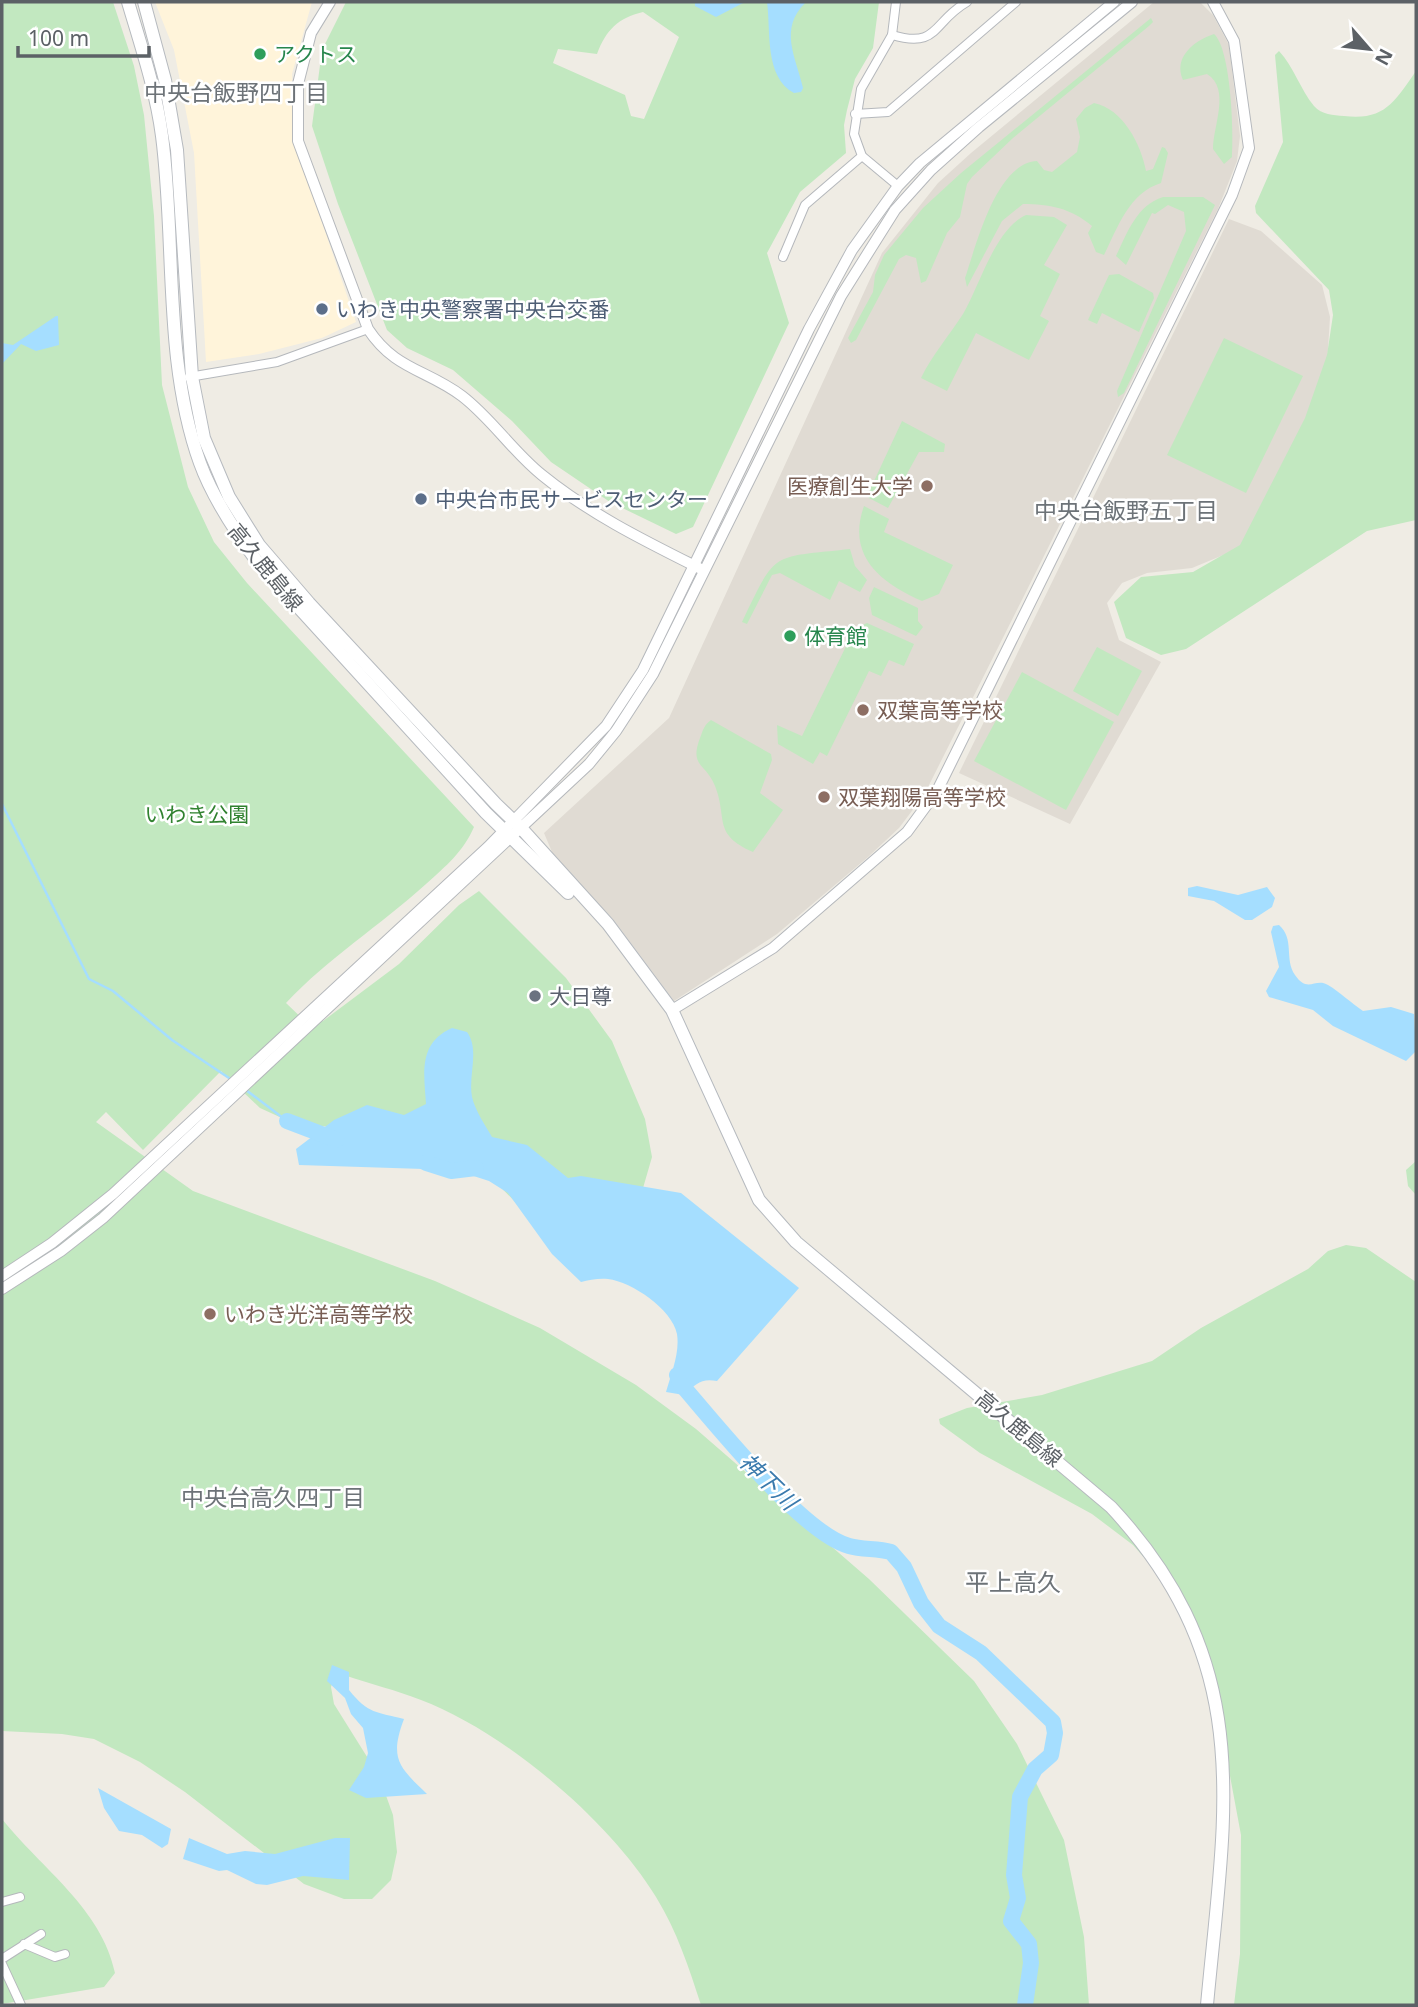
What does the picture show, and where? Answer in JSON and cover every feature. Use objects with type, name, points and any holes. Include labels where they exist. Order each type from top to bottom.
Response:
[{"type":"main road","name":"高久鹿島線","points":[[128,2],[149,74],[162,135],[186,378],[204,438],[229,497],[259,545],[513,829],[615,935],[672,1010],[759,1200],[773,1218],[796,1242],[1111,1507],[1147,1549],[1186,1614],[1204,1655],[1214,1689],[1223,1759],[1224,1797],[1207,2005]]},
{"type":"main road","name":"高久鹿島線","points":[[144,2],[165,80],[177,150],[186,378]]},
{"type":"street","points":[[330,2],[311,33],[298,84],[298,141],[368,329],[382,350],[464,397],[534,468],[570,496],[650,544],[699,568]]},
{"type":"street","points":[[896,2],[892,35],[861,89],[855,114],[855,141],[862,156],[898,186]]},
{"type":"street","points":[[892,35],[912,41],[928,38],[947,15],[967,2]]},
{"type":"street","points":[[855,114],[873,116],[888,112],[1016,2]]},
{"type":"street","points":[[699,568],[809,330],[852,250],[898,186],[972,117],[1114,2]]},
{"type":"street","points":[[2,1289],[61,1251],[103,1219],[513,829],[581,754],[624,701],[699,568],[841,296],[895,210],[931,170],[979,127],[1132,2]]},
{"type":"street","points":[[672,1010],[773,948],[907,832],[937,791],[1232,195],[1249,148],[1234,41],[1213,2]]},
{"type":"street","points":[[783,257],[805,205],[862,156]]},
{"type":"street","points":[[186,378],[277,362],[368,329]]},
{"type":"street","points":[[2,1276],[52,1243],[113,1194],[513,829]]},
{"type":"street","points":[[2,1902],[20,1897]]},
{"type":"street","points":[[21,2005],[2,1962],[41,1934]]},
{"type":"street","points":[[24,1944],[55,1957],[65,1954]]},
{"type":"shaded area","points":[[155,2],[312,2],[292,74],[295,143],[356,322],[322,338],[259,354],[206,362],[194,153],[174,50]]},
{"type":"shaded area","name":"医療創生大学","points":[[1154,2],[1200,2],[1213,15],[1229,45],[1240,136],[1237,161],[1218,209],[924,795],[899,828],[777,934],[674,1001],[613,919],[555,859],[544,833],[669,718],[882,253],[938,183]]},
{"type":"shaded area","points":[[1229,219],[1261,231],[1322,285],[1330,317],[1327,365],[1314,401],[1245,546],[1192,568],[1147,573],[1122,583],[1107,603],[1119,640],[1161,662],[1070,824],[959,773]]},
{"type":"green space","name":"いわき公園","points":[[2,2],[113,2],[134,66],[144,115],[154,216],[162,385],[188,487],[214,542],[247,583],[474,827],[459,851],[440,871],[319,971],[286,1003],[309,1025],[323,1021],[399,964],[459,905],[479,891],[566,978],[612,1041],[645,1119],[652,1157],[641,1195],[528,1215],[476,1162],[333,1127],[295,1124],[260,1108],[221,1071],[143,1150],[106,1112],[96,1122],[193,1191],[435,1281],[540,1328],[636,1385],[696,1429],[869,1579],[974,1681],[1017,1744],[1064,1840],[1084,1937],[1089,2005],[701,2005],[676,1936],[656,1897],[636,1868],[583,1809],[520,1756],[487,1733],[412,1696],[344,1675],[334,1677],[331,1687],[334,1704],[379,1776],[393,1815],[397,1852],[391,1880],[372,1899],[344,1899],[304,1884],[185,1792],[140,1762],[94,1739],[62,1734],[2,1731]]},
{"type":"green space","points":[[346,2],[879,2],[873,48],[855,79],[847,110],[844,125],[846,153],[800,192],[767,253],[789,323],[693,527],[676,534],[610,502],[551,462],[512,421],[453,370],[407,348],[387,330],[338,204],[312,126],[322,50]],"holes":[[[643,12],[679,37],[644,119],[631,116],[625,95],[553,63],[558,49],[597,54],[604,38],[614,26]]]},
{"type":"green space","points":[[1151,18],[1153,22],[1149,26],[1013,138],[972,177],[967,184],[960,217],[947,233],[926,281],[921,283],[916,258],[906,255],[899,259],[856,340],[851,343],[848,338],[873,292],[875,275],[884,255],[923,208],[961,173]]},
{"type":"green space","points":[[1214,34],[1220,43],[1228,73],[1232,111],[1232,157],[1224,164],[1213,149],[1219,108],[1218,89],[1207,74],[1183,80],[1181,72],[1187,51]]},
{"type":"green space","points":[[1279,51],[1314,106],[1332,115],[1358,117],[1379,112],[1395,100],[1416,71],[1416,520],[1367,531],[1186,649],[1161,655],[1126,638],[1114,602],[1141,577],[1193,572],[1240,545],[1305,418],[1327,355],[1333,315],[1329,290],[1256,213],[1255,206],[1283,142],[1275,55]]},
{"type":"green space","points":[[1094,103],[1114,112],[1129,129],[1140,150],[1146,171],[1153,169],[1162,147],[1165,148],[1168,153],[1161,183],[1150,188],[1133,203],[1104,255],[1096,252],[1088,233],[1092,226],[1084,220],[1059,208],[1023,204],[1002,221],[967,287],[965,278],[975,246],[999,190],[1023,165],[1037,161],[1044,170],[1052,172],[1077,152],[1080,137],[1076,119],[1085,108]]},
{"type":"green space","points":[[1163,197],[1203,197],[1215,205],[1124,393],[1118,397],[1117,391],[1186,231],[1184,212],[1168,205],[1155,214],[1152,213],[1126,265],[1116,256],[1140,213],[1146,206]]},
{"type":"green space","points":[[1026,215],[1054,217],[1067,225],[1044,265],[1060,274],[1040,316],[1049,321],[1029,360],[976,333],[947,391],[921,378],[963,314],[1005,232]]},
{"type":"green space","points":[[1119,274],[1153,293],[1154,298],[1139,332],[1102,313],[1097,324],[1088,320],[1109,275]]},
{"type":"green space","points":[[1224,338],[1303,376],[1246,493],[1167,455]]},
{"type":"green space","points":[[902,421],[945,444],[944,452],[919,452],[888,508],[869,498],[868,494]]},
{"type":"green space","points":[[864,506],[889,519],[884,532],[953,565],[939,594],[922,601],[893,586],[871,566],[860,539]]},
{"type":"green space","points":[[850,549],[855,566],[867,580],[860,592],[839,581],[830,600],[780,573],[772,575],[747,624],[742,622],[763,581],[780,562],[805,554]]},
{"type":"green space","points":[[874,587],[918,608],[918,621],[923,627],[916,636],[872,615],[869,598]]},
{"type":"green space","points":[[867,623],[914,644],[904,666],[889,660],[881,676],[869,671],[827,756],[820,752],[813,764],[778,744],[777,725],[802,736],[855,628]]},
{"type":"green space","points":[[1097,647],[1142,671],[1118,716],[1073,691]]},
{"type":"green space","points":[[1022,672],[1114,722],[1066,810],[974,761]]},
{"type":"green space","points":[[711,720],[771,754],[772,760],[760,793],[783,810],[753,852],[740,845],[726,832],[715,786],[696,754],[705,726]]},
{"type":"green space","points":[[1416,1161],[1416,1195],[1408,1186],[1406,1170]]},
{"type":"green space","points":[[1346,1245],[1366,1248],[1416,1282],[1416,2005],[1234,2005],[1240,1954],[1241,1835],[1222,1733],[1204,1662],[1164,1580],[1133,1545],[1092,1514],[980,1453],[940,1424],[939,1419],[967,1408],[1042,1395],[1152,1361],[1201,1328],[1308,1269],[1328,1251]]},
{"type":"green space","points":[[2,1819],[68,1890],[97,1929],[108,1950],[115,1973],[104,1987],[2,2004]]},
{"type":"water","points":[[695,2],[745,2],[716,17],[695,6]]},
{"type":"water","points":[[767,2],[806,2],[793,22],[791,33],[793,54],[803,88],[801,92],[794,93],[784,86],[773,65]]},
{"type":"water","points":[[56,316],[59,345],[36,351],[21,344],[2,364],[2,343],[13,345]]},
{"type":"water","points":[[1197,886],[1238,895],[1267,887],[1275,898],[1272,907],[1252,920],[1245,920],[1214,901],[1188,896],[1188,888]]},
{"type":"water","points":[[1279,925],[1287,936],[1292,969],[1300,981],[1328,985],[1363,1011],[1391,1007],[1414,1014],[1416,1051],[1406,1061],[1333,1026],[1313,1010],[1269,997],[1266,991],[1279,967],[1271,932],[1273,926]]},
{"type":"water","points":[[452,1028],[467,1032],[471,1039],[472,1097],[492,1137],[527,1145],[568,1178],[581,1176],[681,1193],[799,1288],[717,1381],[699,1383],[684,1395],[666,1392],[678,1341],[674,1325],[667,1315],[650,1298],[618,1281],[601,1279],[581,1282],[552,1254],[508,1193],[489,1181],[455,1170],[299,1165],[296,1149],[334,1120],[367,1105],[404,1115],[426,1104],[424,1070],[428,1050],[441,1034]]},
{"type":"water","points":[[332,1665],[349,1672],[349,1690],[362,1704],[374,1711],[404,1719],[397,1744],[399,1761],[409,1777],[427,1794],[366,1798],[349,1790],[364,1767],[368,1753],[363,1728],[351,1714],[345,1698],[327,1681]]},
{"type":"water","points":[[98,1788],[171,1829],[168,1844],[162,1848],[142,1835],[119,1831],[104,1808]]},
{"type":"water","points":[[189,1838],[227,1854],[245,1851],[275,1854],[335,1838],[350,1838],[349,1880],[303,1876],[267,1885],[256,1884],[227,1870],[219,1871],[183,1859]]},
{"type":"waterway","points":[[2,804],[89,979],[113,991],[172,1040],[232,1080]]},
{"type":"waterway","points":[[246,1090],[287,1121]]},
{"type":"waterway","name":"神下川","points":[[287,1121],[337,1140]]},
{"type":"waterway","name":"神下川","points":[[426,1163],[451,1171],[476,1168]]},
{"type":"waterway","name":"神下川","points":[[677,1375],[680,1383],[714,1423],[784,1499],[830,1537],[849,1546],[891,1552],[904,1567],[921,1603],[939,1626],[981,1653],[1053,1722],[1055,1733],[1051,1755],[1035,1769],[1020,1797],[1014,1875],[1018,1898],[1011,1921],[1029,1944],[1031,1963],[1025,2005]]},
{"type":"place","name":"アクトス","points":[[260,54]]},
{"type":"place","name":"いわき中央警察署中央台交番","points":[[322,309]]},
{"type":"place","name":"医療創生大学","points":[[927,486]]},
{"type":"place","name":"中央台市民サービスセンター","points":[[421,499]]},
{"type":"place","name":"体育館","points":[[790,636]]},
{"type":"place","name":"双葉高等学校","points":[[863,710]]},
{"type":"place","name":"双葉翔陽高等学校","points":[[824,797]]},
{"type":"place","name":"大日尊","points":[[535,996]]},
{"type":"place","name":"いわき光洋高等学校","points":[[210,1314]]},
{"type":"district","name":"中央台飯野四丁目","points":[[236,92]]},
{"type":"district","name":"中央台飯野五丁目","points":[[1126,510]]},
{"type":"district","name":"中央台高久四丁目","points":[[273,1497]]},
{"type":"district","name":"平上高久","points":[[1013,1581]]}]
